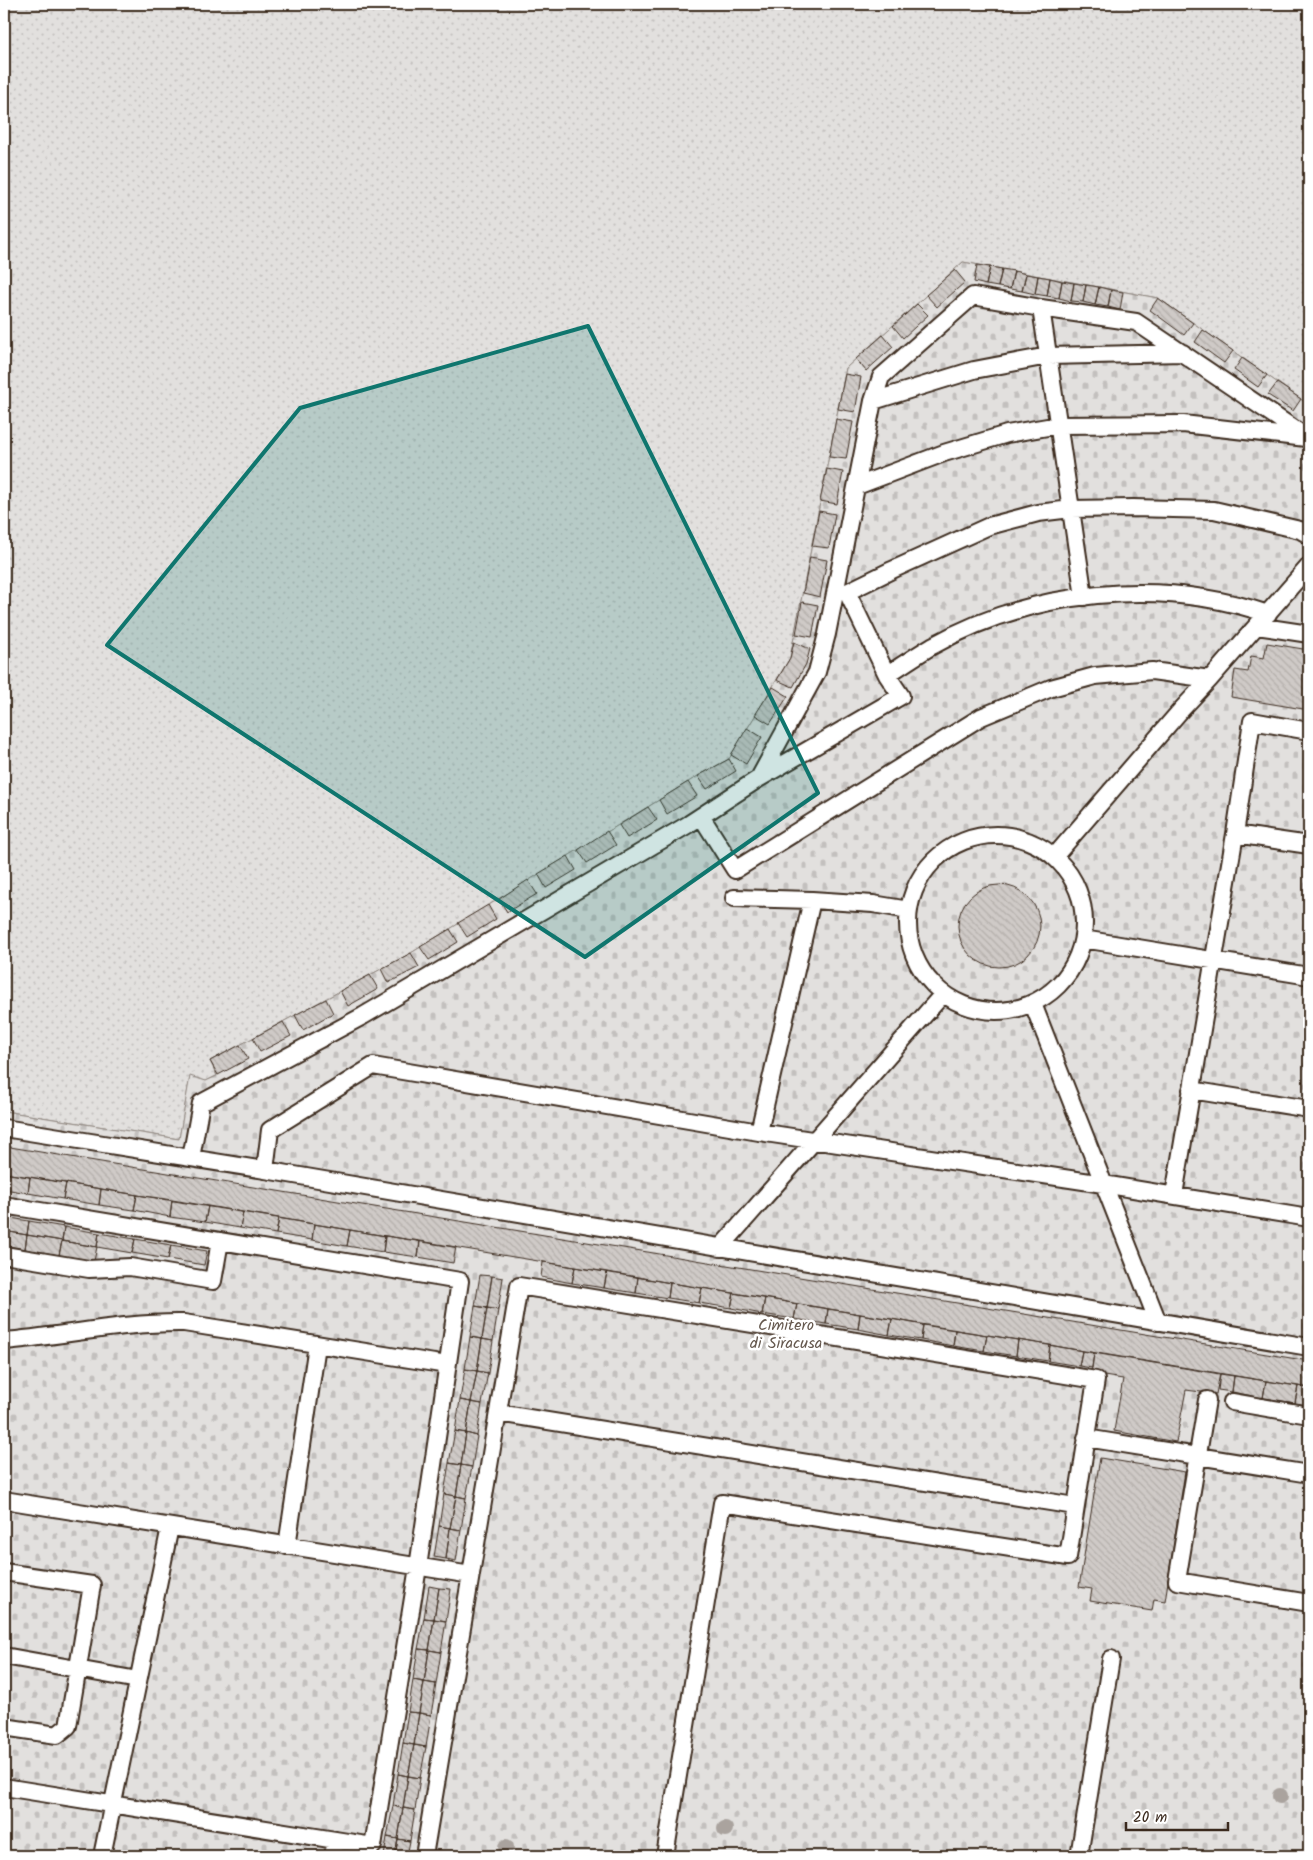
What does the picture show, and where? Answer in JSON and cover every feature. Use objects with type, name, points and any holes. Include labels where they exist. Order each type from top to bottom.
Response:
[{"type":"lane","points":[[758,779],[817,672],[841,591],[857,486],[873,401],[881,377],[973,296],[1136,322],[1309,438]]},
{"type":"lane","points":[[1041,308],[1084,597]]},
{"type":"lane","points":[[873,401],[974,370],[1048,356],[1183,353]]},
{"type":"lane","points":[[857,486],[953,450],[1007,434],[1058,424],[1183,424],[1309,438]]},
{"type":"lane","points":[[841,591],[989,526],[1038,513],[1071,509],[1214,510],[1300,530],[1309,535]]},
{"type":"lane","points":[[1054,857],[1309,566]]},
{"type":"lane","points":[[191,1158],[201,1103],[363,1016],[701,816],[758,779],[901,696],[841,591]]},
{"type":"lane","points":[[888,675],[933,646],[981,623],[1032,606],[1084,597],[1126,593],[1167,594],[1208,599],[1249,607],[1262,620],[1309,634]]},
{"type":"lane","points":[[701,816],[734,870],[981,717],[1051,688],[1095,676],[1152,671],[1210,680]]},
{"type":"lane","points":[[1174,1195],[1212,960],[1235,834],[1252,721],[1309,730]]},
{"type":"lane","points":[[1235,834],[1309,846]]},
{"type":"lane","points":[[984,836],[1009,836],[1033,843],[1054,857],[1069,874],[1079,894],[1084,916],[1083,939],[1076,960],[1066,977],[1051,992],[1033,1004],[1003,1011],[972,1008],[944,994],[926,978],[914,957],[908,934],[908,910],[915,889],[926,870],[942,854],[961,843],[984,836]]},
{"type":"lane","points":[[734,898],[873,904],[908,910]]},
{"type":"lane","points":[[759,1132],[812,900]]},
{"type":"lane","points":[[1083,939],[1309,976]]},
{"type":"lane","points":[[720,1248],[944,994]]},
{"type":"lane","points":[[1033,1004],[1158,1322]]},
{"type":"lane","points":[[264,1170],[270,1130],[373,1066],[759,1132],[1174,1195],[1309,1218]]},
{"type":"lane","points":[[1191,1090],[1309,1109]]},
{"type":"lane","points":[[4,1128],[264,1170],[1309,1347]]},
{"type":"lane","points":[[4,1204],[460,1280],[418,1567],[373,1846],[334,1848],[112,1804],[4,1787]]},
{"type":"lane","points":[[4,1255],[89,1269],[130,1267],[213,1281],[220,1241]]},
{"type":"lane","points":[[424,1856],[519,1286],[1096,1380],[1068,1557],[722,1504],[665,1856]]},
{"type":"lane","points":[[4,1341],[38,1339],[121,1326],[154,1323],[184,1324],[447,1365]]},
{"type":"lane","points":[[287,1546],[317,1345]]},
{"type":"lane","points":[[1207,1400],[1177,1581],[1309,1603]]},
{"type":"lane","points":[[1232,1402],[1309,1415]]},
{"type":"lane","points":[[498,1413],[1076,1506]]},
{"type":"lane","points":[[1086,1438],[1309,1474]]},
{"type":"lane","points":[[4,1500],[470,1575]]},
{"type":"lane","points":[[102,1856],[170,1527]]},
{"type":"lane","points":[[4,1572],[92,1585],[68,1726],[57,1735],[4,1727]]},
{"type":"lane","points":[[4,1656],[138,1680]]},
{"type":"lane","points":[[1079,1856],[1111,1659]]},
{"type":"highlighted area","points":[[588,326],[818,793],[585,957],[107,645],[300,408]]},
{"type":"green space","points":[[4,4],[1309,4],[1309,405],[1158,298],[963,262],[846,368],[790,658],[729,759],[698,776],[411,953],[210,1061],[218,1075],[206,1081],[190,1077],[179,1139],[4,1111]]},
{"type":"green space","name":"Cimitero di Siracusa","points":[[963,262],[1158,298],[1309,405],[1309,1856],[4,1856],[4,1111],[179,1139],[190,1076],[206,1081],[217,1076],[210,1061],[411,953],[698,776],[729,759],[790,658],[846,368]]},
{"type":"building","points":[[977,265],[990,267],[986,285],[974,282]]},
{"type":"building","points":[[990,267],[1002,269],[998,287],[986,285]]},
{"type":"building","points":[[1002,269],[1014,271],[1010,289],[998,287]]},
{"type":"building","points":[[955,270],[965,282],[937,307],[926,295]]},
{"type":"building","points":[[1014,271],[1026,274],[1022,291],[1010,289]]},
{"type":"building","points":[[1026,274],[1038,276],[1035,294],[1022,291]]},
{"type":"building","points":[[1038,276],[1050,278],[1047,296],[1035,294]]},
{"type":"building","points":[[1050,278],[1062,281],[1059,298],[1047,296]]},
{"type":"building","points":[[1062,281],[1074,283],[1071,301],[1059,298]]},
{"type":"building","points":[[1074,283],[1086,285],[1083,302],[1071,301]]},
{"type":"building","points":[[1086,285],[1099,287],[1095,305],[1083,302]]},
{"type":"building","points":[[1099,287],[1111,290],[1108,307],[1095,305]]},
{"type":"building","points":[[1111,290],[1123,292],[1120,310],[1108,307]]},
{"type":"building","points":[[1158,298],[1193,323],[1184,335],[1150,310]]},
{"type":"building","points":[[917,304],[928,315],[903,338],[893,326]]},
{"type":"building","points":[[1203,330],[1233,351],[1224,363],[1195,342]]},
{"type":"building","points":[[883,335],[893,347],[866,371],[856,359]]},
{"type":"building","points":[[1242,358],[1267,375],[1258,387],[1234,370]]},
{"type":"building","points":[[845,374],[861,377],[855,412],[838,409]]},
{"type":"building","points":[[1277,383],[1301,399],[1293,411],[1268,395]]},
{"type":"building","points":[[836,419],[853,422],[846,459],[829,457]]},
{"type":"building","points":[[827,469],[843,472],[837,504],[820,501]]},
{"type":"building","points":[[819,511],[835,514],[829,548],[812,546]]},
{"type":"building","points":[[810,557],[827,560],[820,597],[803,593]]},
{"type":"building","points":[[802,602],[818,605],[812,637],[796,634]]},
{"type":"building","points":[[794,642],[810,649],[806,664],[793,687],[777,680],[790,658]]},
{"type":"building","points":[[1267,643],[1309,650],[1309,710],[1231,697],[1235,670],[1248,672],[1251,656],[1264,658]]},
{"type":"building","points":[[773,687],[788,696],[770,724],[755,715]]},
{"type":"building","points":[[747,728],[762,737],[746,764],[731,755]]},
{"type":"building","points":[[729,759],[736,771],[707,789],[698,776]]},
{"type":"building","points":[[688,782],[697,796],[667,814],[659,800]]},
{"type":"building","points":[[648,807],[657,820],[627,838],[619,825]]},
{"type":"building","points":[[607,831],[616,845],[587,863],[578,850]]},
{"type":"building","points":[[568,856],[576,870],[546,888],[538,874]]},
{"type":"building","points":[[528,880],[537,894],[507,912],[499,899]]},
{"type":"building","points":[[999,885],[1015,889],[1028,897],[1036,910],[1040,926],[1036,942],[1028,955],[1015,963],[999,967],[983,963],[970,955],[962,942],[958,926],[962,910],[970,897],[983,889]]},
{"type":"building","points":[[488,905],[496,919],[467,937],[458,923]]},
{"type":"building","points":[[450,929],[458,942],[429,960],[420,947]]},
{"type":"building","points":[[411,953],[419,967],[388,983],[381,969]]},
{"type":"building","points":[[370,975],[378,989],[348,1006],[340,991]]},
{"type":"building","points":[[326,999],[333,1013],[303,1030],[295,1015]]},
{"type":"building","points":[[283,1022],[291,1036],[260,1052],[253,1038]]},
{"type":"building","points":[[240,1045],[248,1059],[218,1075],[210,1061]]},
{"type":"building","points":[[4,1146],[1309,1361],[1309,1388],[4,1173]]},
{"type":"building","points":[[4,1173],[30,1177],[28,1193],[4,1189]]},
{"type":"building","points":[[30,1177],[66,1183],[63,1199],[28,1193]]},
{"type":"building","points":[[66,1183],[101,1189],[99,1205],[63,1199]]},
{"type":"building","points":[[101,1189],[137,1195],[134,1210],[99,1205]]},
{"type":"building","points":[[137,1195],[172,1200],[170,1217],[134,1210]]},
{"type":"building","points":[[172,1200],[208,1206],[205,1222],[170,1217]]},
{"type":"building","points":[[208,1206],[243,1212],[240,1228],[205,1222]]},
{"type":"building","points":[[243,1212],[279,1218],[276,1234],[240,1228]]},
{"type":"building","points":[[4,1217],[29,1221],[27,1235],[4,1231]]},
{"type":"building","points":[[279,1218],[314,1224],[312,1240],[276,1234]]},
{"type":"building","points":[[29,1221],[64,1227],[62,1241],[27,1235]]},
{"type":"building","points":[[314,1224],[350,1230],[347,1246],[312,1240]]},
{"type":"building","points":[[64,1227],[99,1233],[97,1247],[62,1241]]},
{"type":"building","points":[[350,1230],[385,1236],[383,1252],[347,1246]]},
{"type":"building","points":[[4,1231],[27,1235],[25,1249],[4,1245]]},
{"type":"building","points":[[99,1233],[135,1239],[132,1253],[97,1247]]},
{"type":"building","points":[[27,1235],[62,1241],[59,1255],[25,1249]]},
{"type":"building","points":[[385,1236],[420,1241],[418,1257],[383,1252]]},
{"type":"building","points":[[135,1239],[171,1245],[168,1259],[132,1253]]},
{"type":"building","points":[[62,1241],[97,1247],[94,1261],[59,1255]]},
{"type":"building","points":[[420,1241],[456,1247],[453,1263],[418,1257]]},
{"type":"building","points":[[171,1245],[207,1251],[204,1265],[168,1259]]},
{"type":"building","points":[[543,1262],[575,1267],[572,1283],[541,1277]]},
{"type":"building","points":[[575,1267],[607,1272],[604,1288],[572,1283]]},
{"type":"building","points":[[607,1272],[638,1277],[636,1293],[604,1288]]},
{"type":"building","points":[[480,1275],[492,1276],[487,1308],[475,1306]]},
{"type":"building","points":[[492,1276],[503,1278],[498,1310],[487,1308]]},
{"type":"building","points":[[638,1277],[670,1283],[668,1298],[636,1293]]},
{"type":"building","points":[[670,1283],[702,1288],[699,1303],[668,1298]]},
{"type":"building","points":[[702,1288],[734,1293],[731,1308],[699,1303]]},
{"type":"building","points":[[734,1293],[765,1298],[762,1314],[731,1308]]},
{"type":"building","points":[[765,1298],[797,1304],[794,1319],[762,1314]]},
{"type":"building","points":[[797,1304],[828,1309],[826,1324],[794,1319]]},
{"type":"building","points":[[475,1306],[487,1308],[482,1339],[470,1337]]},
{"type":"building","points":[[487,1308],[498,1310],[493,1341],[482,1339]]},
{"type":"building","points":[[828,1309],[860,1314],[858,1329],[826,1324]]},
{"type":"building","points":[[860,1314],[892,1319],[889,1335],[858,1329]]},
{"type":"building","points":[[892,1319],[923,1325],[921,1340],[889,1335]]},
{"type":"building","points":[[923,1325],[955,1330],[953,1346],[921,1340]]},
{"type":"building","points":[[955,1330],[987,1335],[984,1351],[953,1346]]},
{"type":"building","points":[[987,1335],[1018,1340],[1016,1356],[984,1351]]},
{"type":"building","points":[[470,1337],[482,1339],[477,1371],[465,1369]]},
{"type":"building","points":[[482,1339],[493,1341],[488,1373],[477,1371]]},
{"type":"building","points":[[1018,1340],[1050,1345],[1048,1361],[1016,1356]]},
{"type":"building","points":[[1050,1345],[1082,1351],[1079,1366],[1048,1361]]},
{"type":"building","points":[[1082,1351],[1094,1353],[1092,1368],[1079,1366]]},
{"type":"building","points":[[1094,1353],[1220,1374],[1216,1394],[1186,1390],[1176,1442],[1114,1431],[1123,1379],[1091,1374]]},
{"type":"building","points":[[465,1369],[477,1371],[471,1402],[460,1400]]},
{"type":"building","points":[[477,1371],[488,1373],[482,1404],[471,1402]]},
{"type":"building","points":[[1220,1374],[1234,1376],[1232,1392],[1218,1390]]},
{"type":"building","points":[[1234,1376],[1266,1381],[1263,1398],[1232,1392]]},
{"type":"building","points":[[1266,1381],[1298,1386],[1295,1403],[1263,1398]]},
{"type":"building","points":[[1298,1386],[1309,1388],[1309,1405],[1295,1403]]},
{"type":"building","points":[[460,1400],[471,1402],[466,1433],[455,1431]]},
{"type":"building","points":[[471,1402],[482,1404],[477,1436],[466,1433]]},
{"type":"building","points":[[455,1431],[466,1433],[461,1465],[449,1463]]},
{"type":"building","points":[[466,1433],[477,1436],[472,1467],[461,1465]]},
{"type":"building","points":[[1100,1458],[1185,1472],[1165,1601],[1154,1599],[1152,1611],[1090,1601],[1092,1589],[1079,1587]]},
{"type":"building","points":[[449,1463],[461,1465],[456,1496],[444,1494]]},
{"type":"building","points":[[461,1465],[472,1467],[466,1498],[456,1496]]},
{"type":"building","points":[[444,1494],[456,1496],[450,1528],[439,1526]]},
{"type":"building","points":[[456,1496],[466,1498],[461,1530],[450,1528]]},
{"type":"building","points":[[439,1526],[450,1528],[446,1559],[434,1557]]},
{"type":"building","points":[[450,1528],[461,1530],[456,1561],[446,1559]]},
{"type":"building","points":[[429,1586],[439,1588],[434,1619],[424,1618]]},
{"type":"building","points":[[439,1588],[451,1589],[446,1621],[434,1619]]},
{"type":"building","points":[[424,1618],[434,1619],[429,1650],[418,1649]]},
{"type":"building","points":[[434,1619],[446,1621],[441,1652],[429,1650]]},
{"type":"building","points":[[418,1649],[429,1650],[424,1682],[413,1680]]},
{"type":"building","points":[[429,1650],[441,1652],[436,1684],[424,1682]]},
{"type":"building","points":[[413,1680],[424,1682],[419,1713],[408,1712]]},
{"type":"building","points":[[424,1682],[436,1684],[431,1715],[419,1713]]},
{"type":"building","points":[[408,1712],[419,1713],[414,1745],[403,1743]]},
{"type":"building","points":[[419,1713],[431,1715],[426,1747],[414,1745]]},
{"type":"building","points":[[403,1743],[414,1745],[408,1776],[398,1774]]},
{"type":"building","points":[[414,1745],[426,1747],[420,1778],[408,1776]]},
{"type":"building","points":[[398,1774],[408,1776],[403,1808],[393,1806]]},
{"type":"building","points":[[408,1776],[420,1778],[415,1810],[403,1808]]},
{"type":"building","points":[[393,1806],[403,1808],[398,1839],[387,1837]]},
{"type":"building","points":[[403,1808],[415,1810],[410,1841],[398,1839]]},
{"type":"building","points":[[387,1837],[398,1839],[395,1856],[384,1856]]},
{"type":"building","points":[[398,1839],[410,1841],[407,1856],[395,1856]]}]
